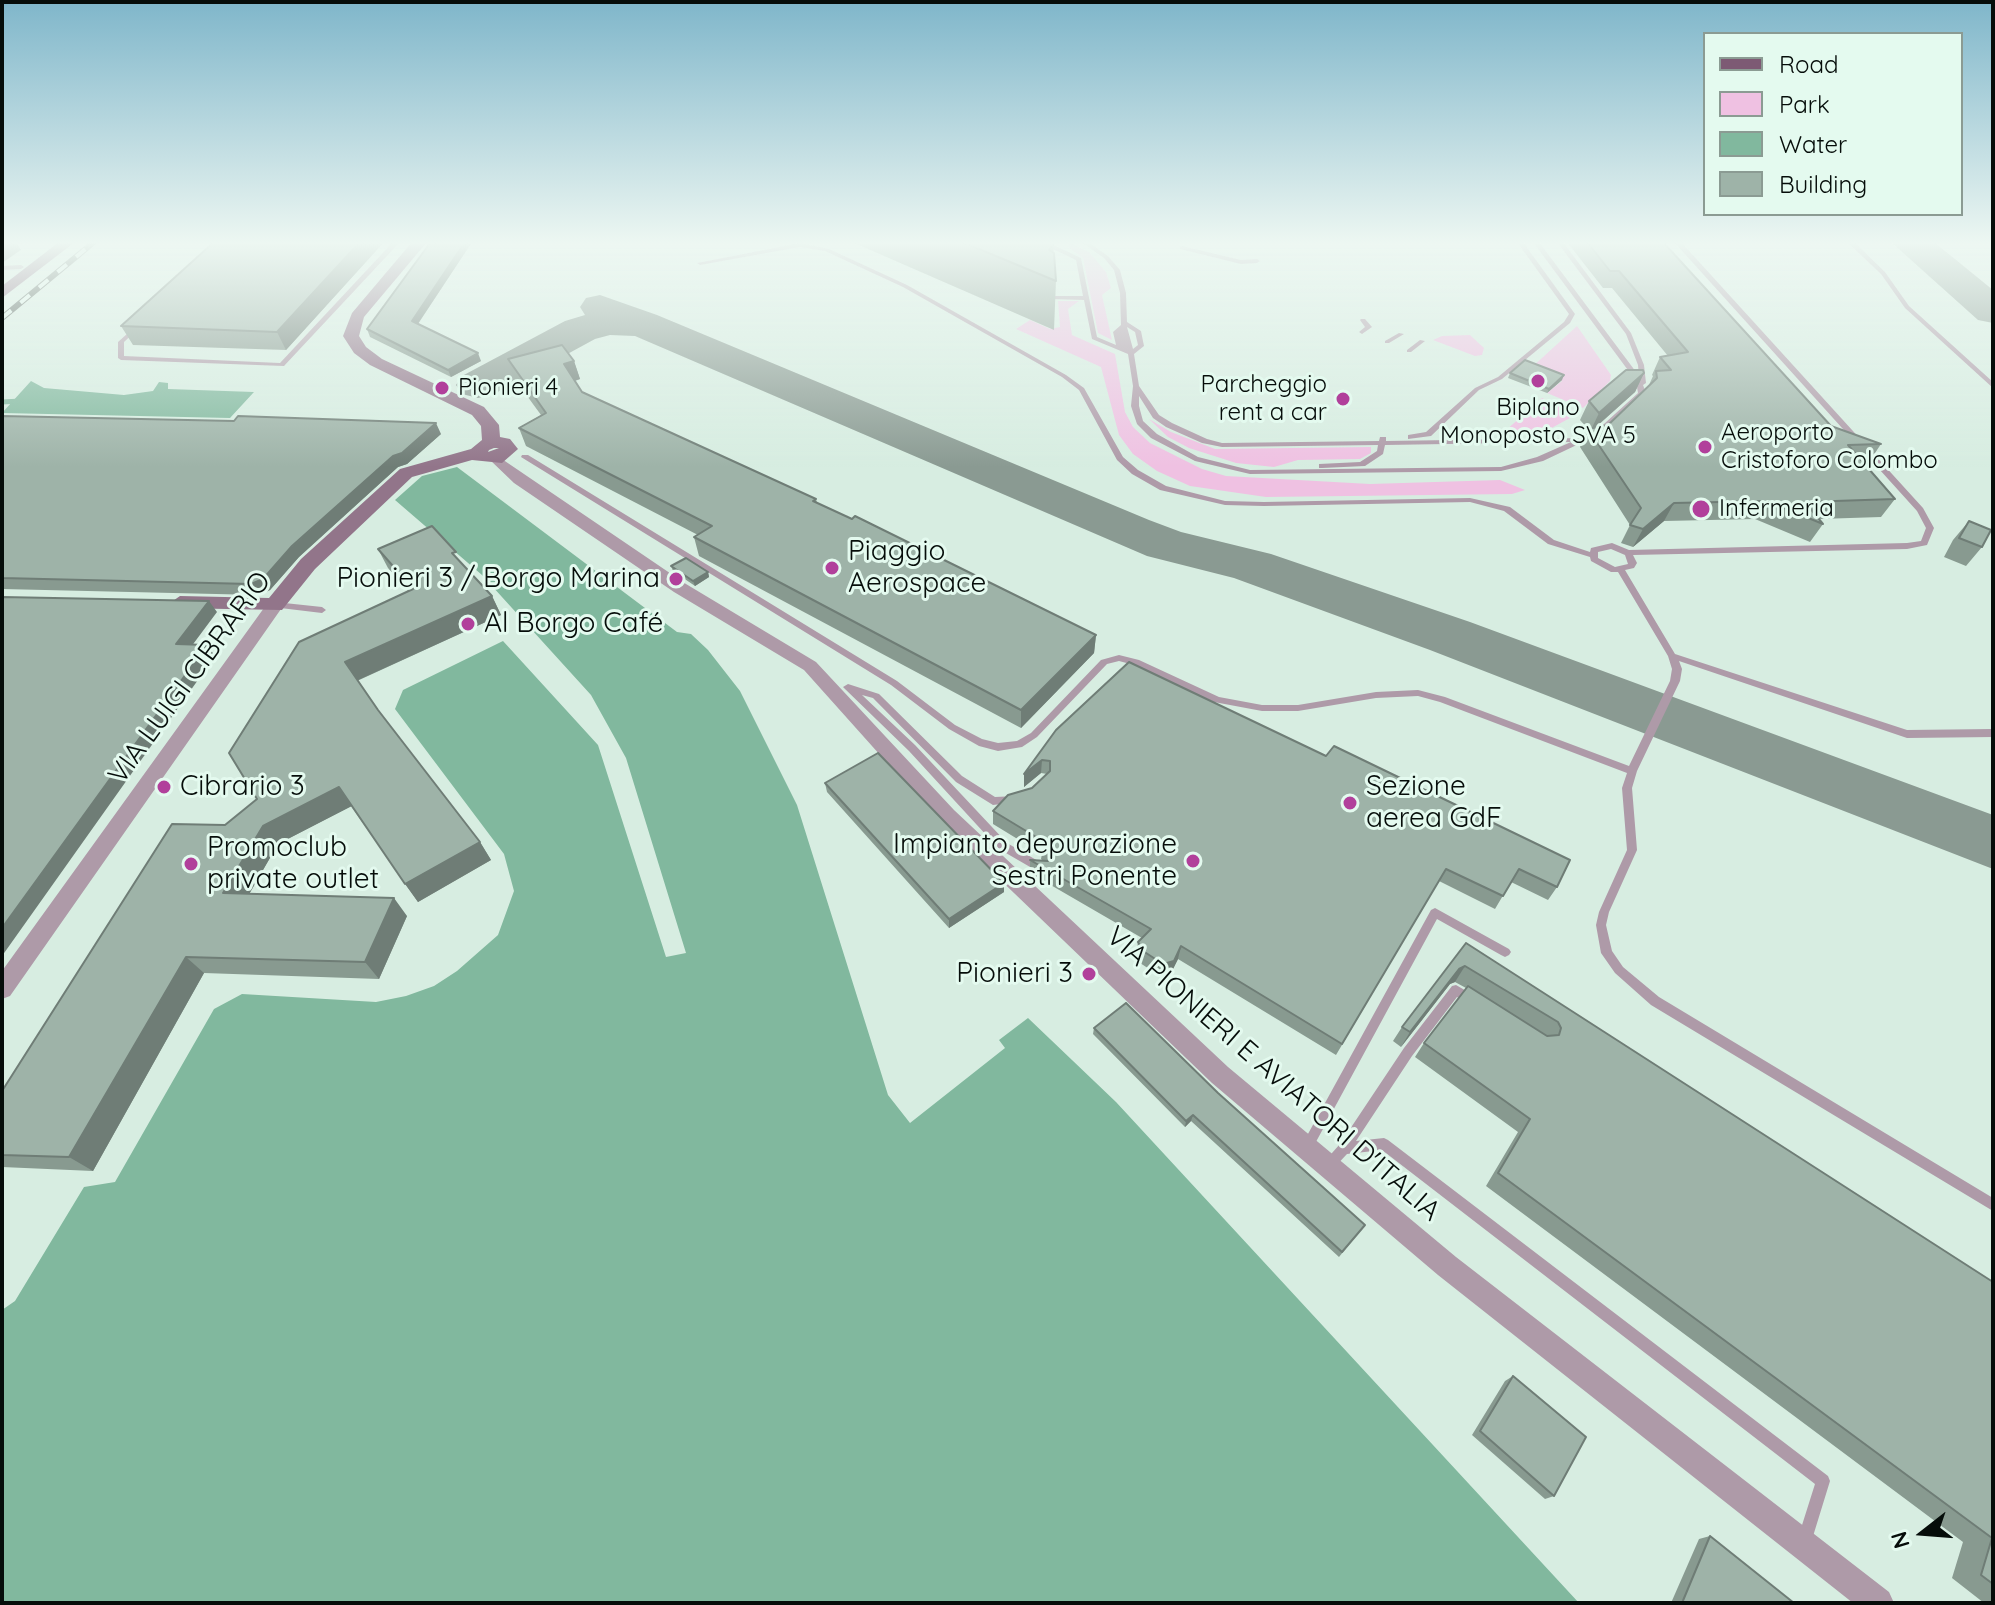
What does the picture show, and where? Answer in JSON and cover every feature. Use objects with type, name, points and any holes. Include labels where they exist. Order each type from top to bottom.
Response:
[{"type":"street","name":"VIA PIONIERI E AVIATORI D'ITALIA","points":[[357,317],[351,336],[360,350],[376,362],[478,411],[490,425],[483,453],[680,588],[810,666],[842,690],[947,816],[1220,1075],[1447,1266],[1878,1603]]},
{"type":"street","name":"VIA LUIGI CIBRARIO","points":[[2,989],[275,605],[308,564],[412,469],[483,453]]},
{"type":"street","points":[[154,602],[275,605]]},
{"type":"lane","points":[[143,322],[121,342],[121,358],[282,365],[327,317]]},
{"type":"lane","points":[[960,317],[1082,389],[1120,458],[1135,472],[1163,488],[1225,503],[1470,500],[1507,509],[1551,542],[1592,555],[1605,567],[1621,570],[1633,563],[1628,553]]},
{"type":"lane","points":[[1090,317],[1094,338],[1131,353]]},
{"type":"lane","points":[[1125,317],[1134,346],[1131,353],[1136,386],[1135,406],[1140,422],[1154,436],[1172,447],[1219,467],[1285,473],[1501,469],[1571,447],[1591,433]]},
{"type":"lane","points":[[1285,473],[1320,466],[1362,464],[1380,452],[1384,439],[1424,436],[1477,389],[1490,385],[1511,370],[1570,317]]},
{"type":"lane","points":[[1136,386],[1156,416],[1182,432],[1205,441],[1255,446],[1583,440],[1596,436],[1642,393],[1639,381],[1592,317]]},
{"type":"lane","points":[[1616,317],[1629,334],[1641,365],[1643,385],[1639,388]]},
{"type":"lane","points":[[1592,555],[1602,546],[1628,553],[1907,546],[1924,543],[1930,528],[1920,510],[1745,317]]},
{"type":"lane","points":[[1918,317],[1993,386]]},
{"type":"lane","points":[[1362,332],[1369,327],[1363,320]]},
{"type":"lane","points":[[1126,324],[1116,332],[1120,346],[1131,353]]},
{"type":"lane","points":[[1387,342],[1401,334]]},
{"type":"lane","points":[[1409,351],[1422,341]]},
{"type":"lane","points":[[525,457],[894,683],[952,727],[979,742],[998,747],[1019,744],[1034,735],[1104,662],[1119,658],[1136,662],[1217,700],[1262,708],[1298,708],[1376,695],[1418,693],[1442,699],[1632,771]]},
{"type":"lane","points":[[1621,570],[1677,669],[1675,681],[1627,788],[1632,850],[1604,912],[1601,925],[1607,953],[1619,970],[1655,1001],[1993,1205]]},
{"type":"lane","points":[[275,605],[322,610]]},
{"type":"lane","points":[[1672,656],[1907,734],[1993,733]]},
{"type":"lane","points":[[842,690],[959,779],[993,801],[1003,802],[1025,796]]},
{"type":"lane","points":[[917,745],[1003,846],[1041,868]]},
{"type":"lane","points":[[1306,1149],[1435,913],[1505,952]]},
{"type":"lane","points":[[1327,1167],[1344,1148],[1408,1052],[1456,990],[1480,1005]]},
{"type":"lane","points":[[1344,1148],[1384,1144],[1823,1481],[1804,1544]]},
{"type":"green space","points":[[1059,317],[1069,317],[1072,335],[1115,354],[1125,412],[1133,427],[1150,443],[1202,469],[1226,476],[1370,484],[1500,480],[1525,490],[1512,494],[1266,497],[1190,486],[1157,471],[1133,454],[1119,435],[1101,367],[1016,329],[1030,320],[1050,329],[1060,327]]},
{"type":"green space","points":[[1095,317],[1107,317],[1112,340],[1098,333]]},
{"type":"green space","points":[[1577,326],[1611,375],[1610,381],[1583,408],[1547,393],[1562,381],[1531,368]]},
{"type":"green space","points":[[1470,335],[1484,348],[1482,355],[1475,356],[1433,340],[1442,336]]},
{"type":"green space","points":[[1542,398],[1579,413],[1548,430],[1504,432]]},
{"type":"green space","points":[[1149,419],[1171,432],[1215,449],[1371,447],[1371,453],[1360,459],[1298,460],[1274,467],[1236,463],[1189,448],[1168,437]]},
{"type":"water","points":[[31,381],[44,388],[124,395],[153,391],[159,382],[168,383],[168,389],[254,392],[230,418],[2,413]]},
{"type":"water","points":[[457,467],[677,632],[691,634],[708,650],[740,691],[797,805],[888,1095],[910,1123],[1005,1048],[999,1040],[1028,1018],[1116,1102],[1579,1603],[2,1603],[2,1310],[15,1301],[84,1187],[115,1182],[214,1009],[242,994],[376,1002],[406,996],[434,986],[457,971],[498,935],[514,891],[504,854],[395,709],[403,690],[503,641],[598,745],[666,957],[686,953],[626,758],[591,695],[482,575],[395,500],[422,476]]},
{"type":"building","points":[[131,317],[291,317],[277,332],[121,326]]},
{"type":"building","points":[[376,317],[415,317],[412,321],[478,353],[448,370],[367,329]]},
{"type":"building","name":"Aeroporto Cristoforo Colombo","points":[[1658,317],[1731,317],[1831,426],[1881,444],[1848,445],[1895,499],[1805,502],[1823,524],[1767,501],[1674,503],[1643,529],[1630,525],[1641,508],[1588,429],[1608,425],[1657,378],[1656,371],[1671,370],[1660,357],[1688,352]]},
{"type":"building","name":"Piaggio Aerospace","points":[[562,345],[574,361],[564,364],[582,392],[816,499],[813,501],[852,519],[855,516],[1096,635],[1021,710],[694,537],[712,526],[519,428],[546,413],[508,359]]},
{"type":"building","points":[[1525,360],[1564,375],[1549,389],[1510,373]]},
{"type":"building","points":[[1626,370],[1643,370],[1644,373],[1599,413],[1589,401]]},
{"type":"building","points":[[2,416],[234,421],[238,416],[436,423],[402,453],[393,456],[292,546],[263,579],[251,584],[2,578]]},
{"type":"building","points":[[1969,521],[1991,530],[1982,547],[1959,538]]},
{"type":"building","points":[[432,526],[492,596],[345,662],[480,842],[405,884],[339,787],[263,826],[223,893],[394,898],[365,962],[186,957],[69,1157],[2,1155],[2,1091],[172,824],[225,825],[257,799],[229,753],[299,642],[413,589],[378,549]]},
{"type":"building","points":[[686,558],[708,572],[693,581],[671,566]]},
{"type":"building","points":[[2,597],[209,601],[176,644],[207,645],[2,928]]},
{"type":"building","name":"Impianto depurazione Sestri Ponente","points":[[1129,662],[1326,756],[1334,746],[1570,860],[1557,887],[1519,869],[1503,896],[1446,869],[1342,1044],[1181,946],[1174,961],[1163,964],[1143,951],[1138,942],[1151,929],[1030,860],[1048,861],[1049,851],[1042,847],[1046,843],[993,811],[1008,795],[1032,788],[1050,771],[1050,761],[1042,760],[1024,774],[1056,730]]},
{"type":"building","points":[[878,753],[1004,883],[949,919],[825,783]]},
{"type":"building","points":[[1466,943],[1993,1282],[1993,1584],[1981,1575],[1992,1538],[1498,1173],[1530,1119],[1424,1043],[1468,986],[1547,1036],[1559,1035],[1561,1028],[1558,1022],[1465,966],[1459,969],[1410,1032],[1402,1027]]},
{"type":"building","points":[[1126,1003],[1218,1093],[1365,1225],[1342,1252],[1193,1115],[1186,1121],[1094,1028]]},
{"type":"building","points":[[1513,1376],[1586,1437],[1554,1496],[1480,1431]]},
{"type":"building","points":[[1710,1536],[1794,1603],[1682,1603]]},
{"type":"waterway","points":[[2,402],[21,401]]},
{"type":"taxiway","points":[[624,317],[642,324]]},
{"type":"taxiway","points":[[478,385],[580,330],[608,322],[642,324]]},
{"type":"taxiway","points":[[642,324],[1131,531],[1165,544],[1252,566],[1450,636],[1869,793],[1993,843]]},
{"type":"place","name":"Biplano Monoposto SVA 5","points":[[1538,381]]},
{"type":"place","name":"Pionieri 4","points":[[442,388]]},
{"type":"place","name":"Parcheggio rent a car","points":[[1343,399]]},
{"type":"place","name":"Aeroporto Cristoforo Colombo","points":[[1705,447]]},
{"type":"place","name":"Infermeria","points":[[1701,509]]},
{"type":"place","name":"Piaggio Aerospace","points":[[832,568]]},
{"type":"place","name":"Pionieri 3 / Borgo Marina","points":[[676,579]]},
{"type":"place","name":"Al Borgo Café","points":[[468,624]]},
{"type":"place","name":"Cibrario 3","points":[[164,787]]},
{"type":"place","name":"Sezione aerea GdF","points":[[1350,803]]},
{"type":"place","name":"Impianto depurazione Sestri Ponente","points":[[1193,861]]},
{"type":"place","name":"Promoclub private outlet","points":[[191,864]]},
{"type":"place","name":"Pionieri 3","points":[[1089,974]]}]
